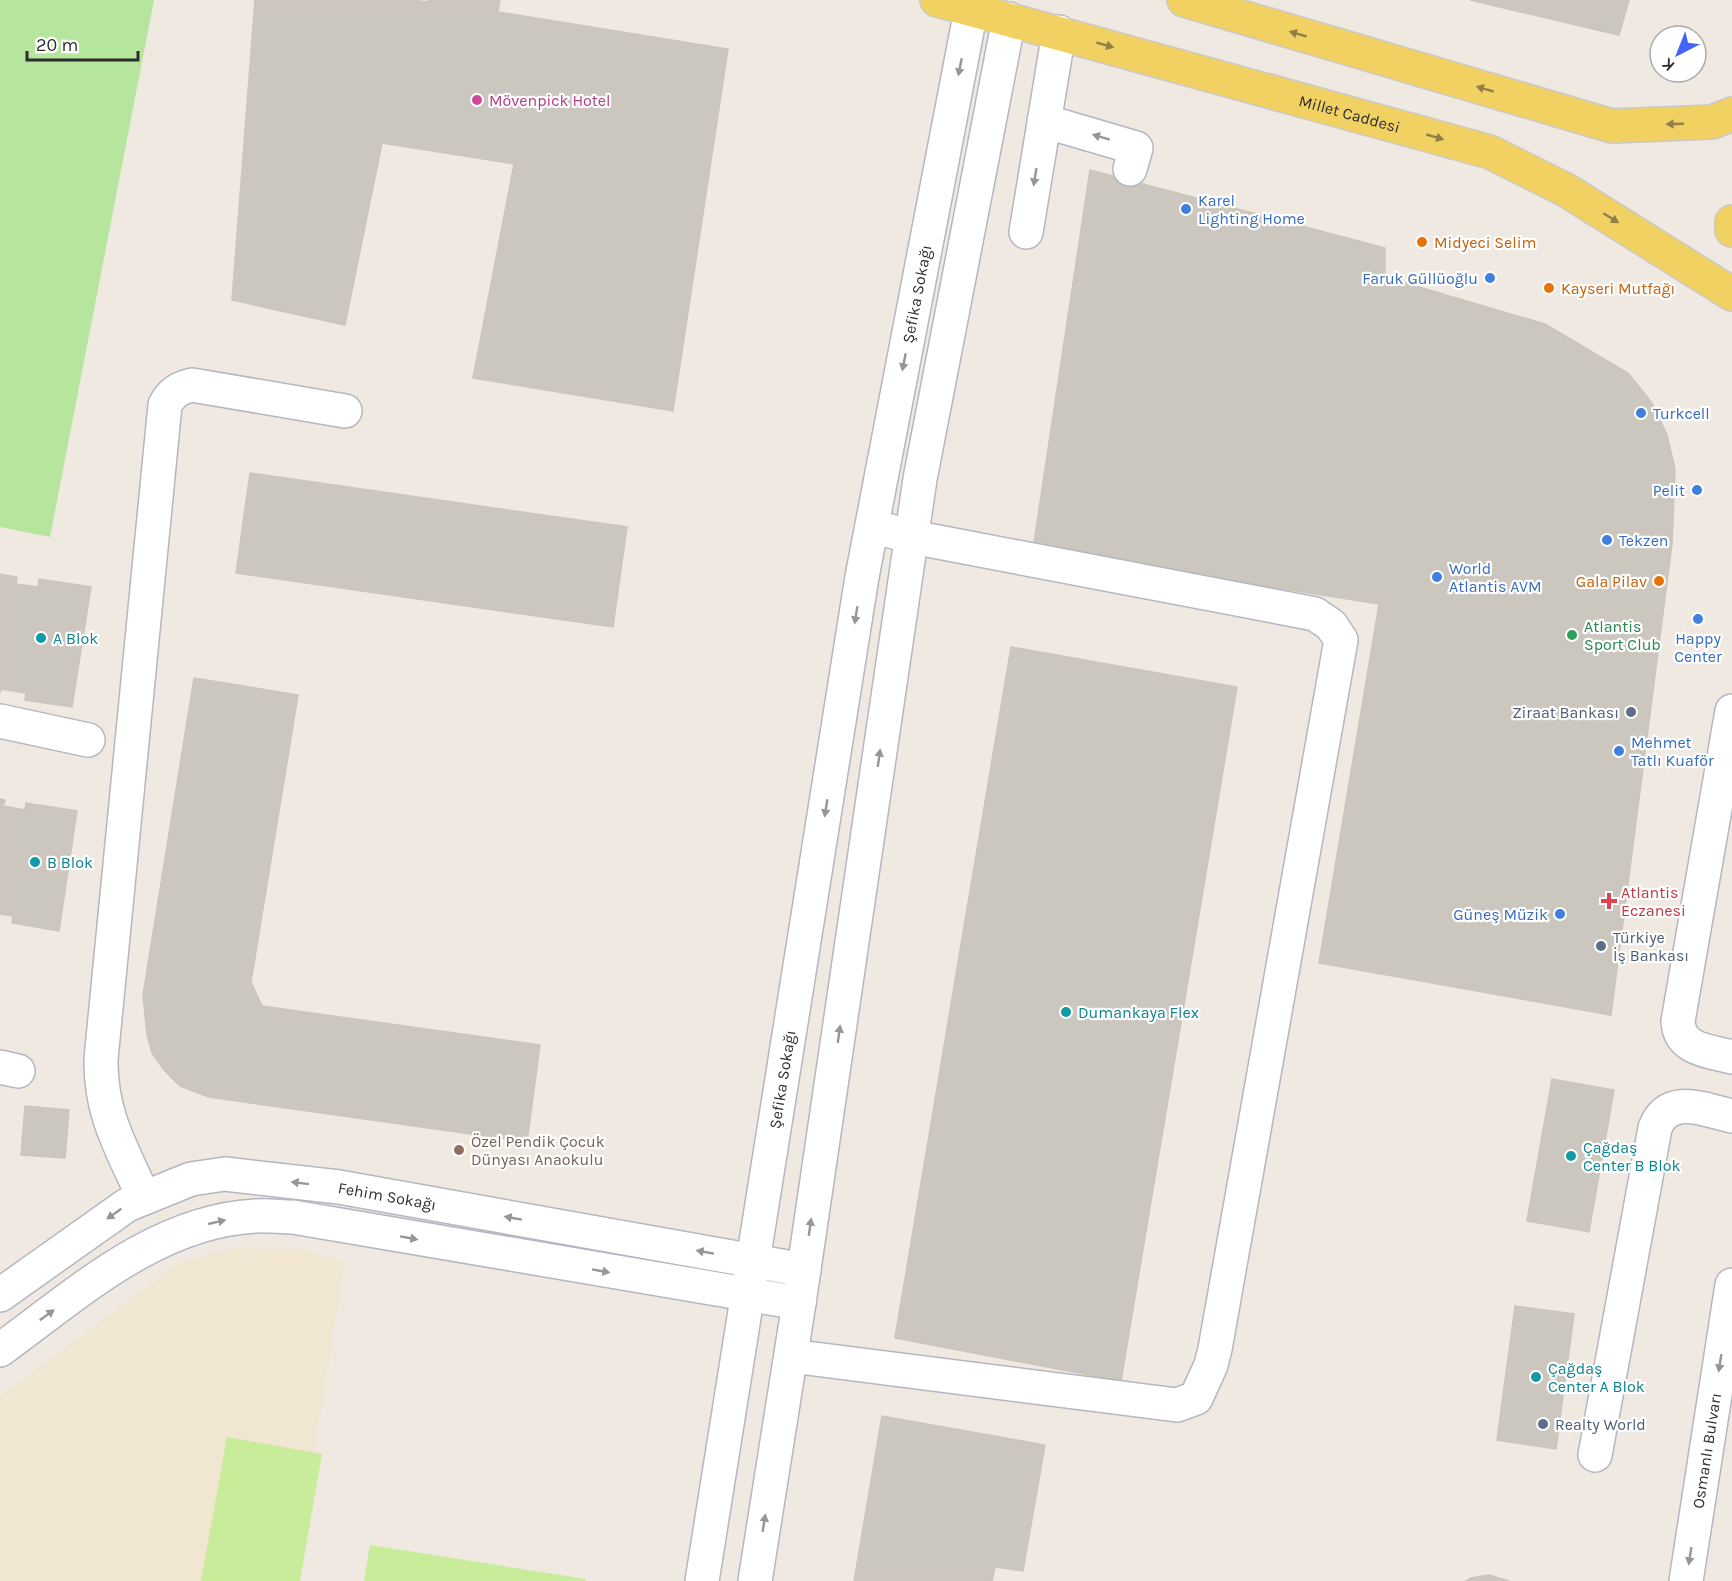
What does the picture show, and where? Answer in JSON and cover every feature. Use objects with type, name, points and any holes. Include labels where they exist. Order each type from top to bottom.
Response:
[{"type":"main road","name":"Millet Caddesi","points":[[937,0],[1011,9],[1059,32],[1490,152],[1566,190],[1732,294]]},
{"type":"main road","points":[[1184,0],[1612,126],[1712,123],[1732,114]]},
{"type":"main road","points":[[1732,222],[1732,231]]},
{"type":"street","name":"Şefika Sokağı","points":[[702,1581],[862,577],[973,5]]},
{"type":"street","points":[[755,1581],[800,1303],[921,478],[1011,9]]},
{"type":"street","points":[[1026,232],[1059,32]]},
{"type":"street","points":[[1044,121],[1136,148],[1130,169]]},
{"type":"street","points":[[144,1198],[109,1122],[103,1098],[101,1059],[165,405],[175,392],[192,385],[345,411]]},
{"type":"street","points":[[791,1356],[1177,1405],[1196,1398],[1211,1365],[1215,1349],[1341,640],[1331,626],[1315,614],[912,537],[872,526]]},
{"type":"street","points":[[862,577],[905,585]]},
{"type":"street","points":[[1732,711],[1678,1021],[1680,1033],[1692,1047],[1732,1057]]},
{"type":"street","points":[[0,721],[88,740]]},
{"type":"street","points":[[1595,1455],[1655,1128],[1665,1112],[1680,1105],[1732,1116]]},
{"type":"street","name":"Fehim Sokağı","points":[[0,1295],[127,1205],[191,1179],[225,1174],[339,1187],[804,1270]]},
{"type":"street","points":[[0,1350],[111,1269],[146,1247],[187,1230],[221,1221],[256,1216],[293,1217],[800,1303]]},
{"type":"street","name":"Osmanlı Bulvarı","points":[[1686,1581],[1732,1285]]},
{"type":"shaded area","points":[[236,1248],[307,1250],[345,1262],[293,1581],[0,1581],[0,1396],[175,1266]]},
{"type":"green space","points":[[0,0],[154,0],[50,537],[0,527]]},
{"type":"green space","points":[[227,1437],[322,1454],[300,1581],[201,1581]]},
{"type":"green space","points":[[370,1545],[586,1579],[586,1581],[364,1581]]},
{"type":"building","points":[[255,0],[412,0],[428,2],[428,0],[500,0],[498,12],[728,49],[673,411],[473,378],[514,164],[382,143],[345,325],[232,300]]},
{"type":"building","points":[[1470,0],[1629,0],[1619,35]]},
{"type":"building","name":"World Atlantis AVM","points":[[1090,170],[1385,248],[1385,277],[1545,324],[1628,373],[1652,403],[1667,435],[1675,469],[1672,544],[1611,1015],[1319,963],[1379,604],[1033,549]]},
{"type":"building","points":[[250,473],[627,527],[613,627],[236,573]]},
{"type":"building","name":"A Blok","points":[[0,574],[17,577],[16,584],[38,587],[39,579],[91,587],[72,707],[25,700],[26,693],[1,689],[0,693]]},
{"type":"building","name":"Dumankaya Flex","points":[[1011,647],[1237,687],[1121,1381],[895,1338]]},
{"type":"building","points":[[194,678],[298,695],[251,982],[262,1006],[540,1045],[527,1142],[209,1097],[180,1086],[164,1070],[152,1053],[147,1035],[143,995]]},
{"type":"building","name":"B Blok","points":[[0,799],[5,800],[3,806],[25,810],[26,803],[77,811],[59,931],[12,923],[13,916],[0,914]]},
{"type":"building","name":"Çağdaş Center B Blok","points":[[1552,1079],[1614,1090],[1589,1232],[1527,1221]]},
{"type":"building","points":[[25,1106],[69,1110],[65,1158],[21,1155]]},
{"type":"building","name":"Çağdaş Center A Blok","points":[[1515,1306],[1574,1314],[1556,1449],[1497,1440]]},
{"type":"building","points":[[882,1416],[1045,1445],[1023,1571],[995,1567],[992,1581],[854,1581]]},
{"type":"building","points":[[1489,1575],[1509,1581],[1466,1581],[1471,1578]]},
{"type":"place","name":"Mövenpick Hotel","points":[[477,100]]},
{"type":"place","name":"Karel Lighting Home","points":[[1186,209]]},
{"type":"place","name":"Midyeci Selim","points":[[1422,242]]},
{"type":"place","name":"Faruk Güllüoğlu","points":[[1490,278]]},
{"type":"place","name":"Kayseri Mutfağı","points":[[1549,288]]},
{"type":"place","name":"Turkcell","points":[[1641,413]]},
{"type":"place","name":"Pelit","points":[[1697,490]]},
{"type":"place","name":"Tekzen","points":[[1607,540]]},
{"type":"place","name":"World Atlantis AVM","points":[[1437,577]]},
{"type":"place","name":"Gala Pilav","points":[[1659,581]]},
{"type":"place","name":"Happy Center","points":[[1698,619]]},
{"type":"place","name":"Atlantis Sport Club","points":[[1572,635]]},
{"type":"place","name":"A Blok","points":[[41,638]]},
{"type":"place","name":"Ziraat Bankası","points":[[1631,712]]},
{"type":"place","name":"Mehmet Tatlı Kuaför","points":[[1619,751]]},
{"type":"place","name":"B Blok","points":[[35,862]]},
{"type":"place","name":"Atlantis Eczanesi","points":[[1609,901]]},
{"type":"place","name":"Güneş Müzik","points":[[1560,914]]},
{"type":"place","name":"Türkiye İş Bankası","points":[[1601,946]]},
{"type":"place","name":"Dumankaya Flex","points":[[1066,1012]]},
{"type":"place","name":"Özel Pendik Çocuk Dünyası Anaokulu","points":[[459,1150]]},
{"type":"place","name":"Çağdaş Center B Blok","points":[[1571,1156]]},
{"type":"place","name":"Çağdaş Center A Blok","points":[[1536,1377]]},
{"type":"place","name":"Realty World","points":[[1543,1424]]}]
